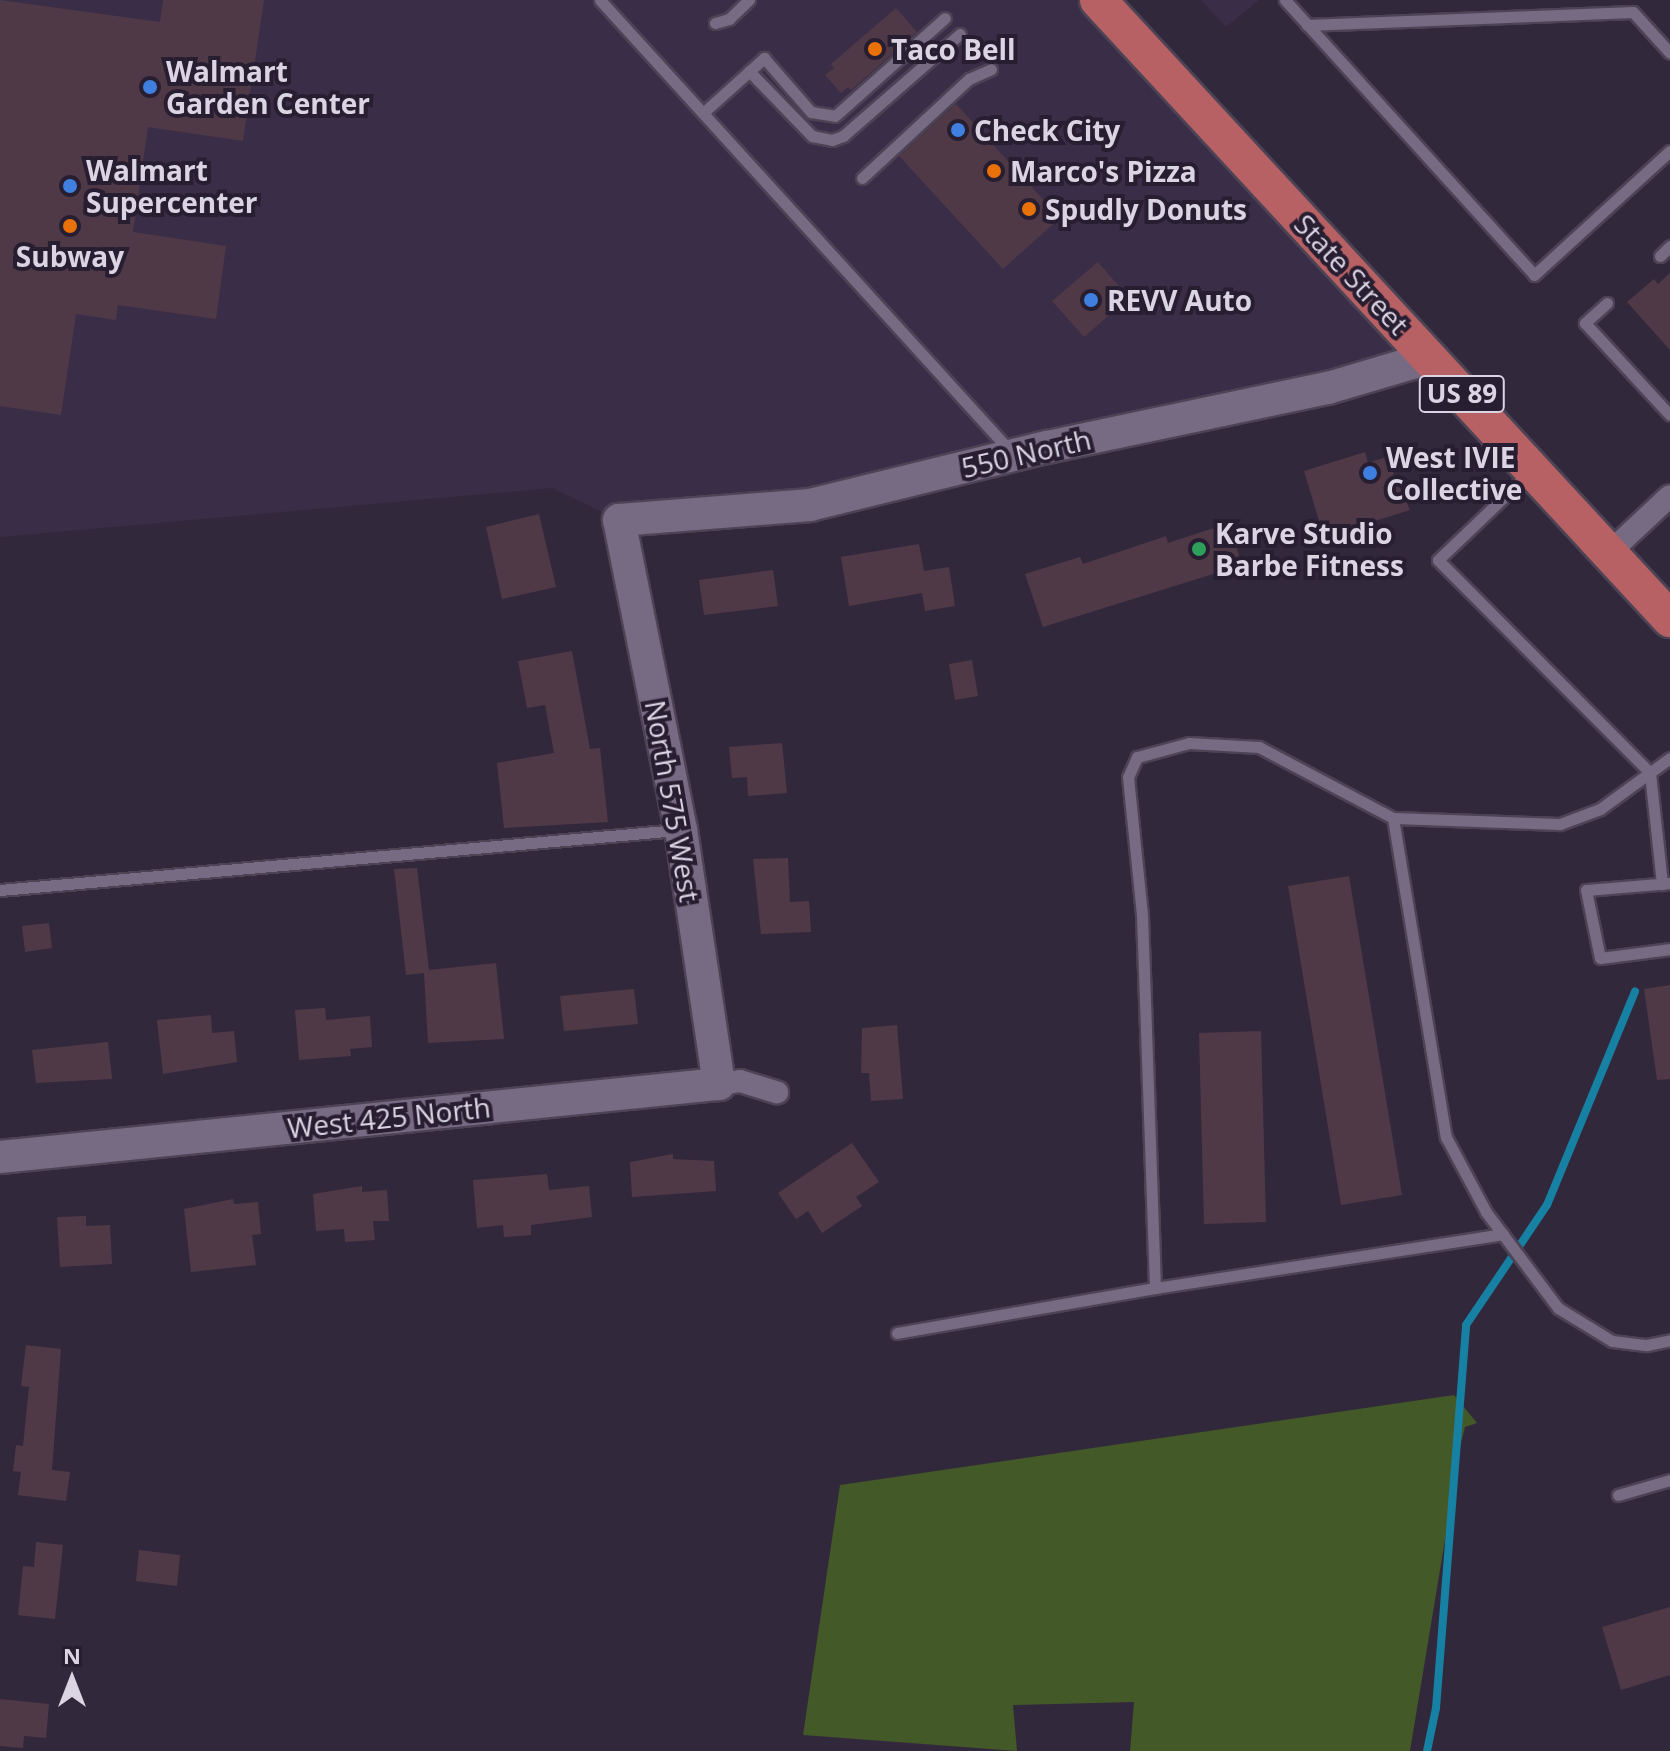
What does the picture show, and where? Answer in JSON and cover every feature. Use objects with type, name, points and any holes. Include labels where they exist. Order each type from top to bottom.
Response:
[{"type":"main road","name":"State Street","points":[[1107,3],[1670,619]]},
{"type":"street","name":"550 North","points":[[619,520],[810,505],[1014,455],[1328,388],[1429,358]]},
{"type":"street","points":[[1609,553],[1670,496]]},
{"type":"street","name":"North 575 West","points":[[619,520],[681,830],[719,1084]]},
{"type":"street","name":"West 425 North","points":[[0,1157],[740,1081],[777,1092]]},
{"type":"lane","points":[[600,0],[1014,455]]},
{"type":"lane","points":[[715,23],[729,19],[749,0]]},
{"type":"lane","points":[[1285,0],[1534,275],[1670,151]]},
{"type":"lane","points":[[1307,25],[1633,12],[1670,53]]},
{"type":"lane","points":[[704,112],[764,58],[811,112],[828,117],[945,18]]},
{"type":"lane","points":[[749,71],[812,136],[832,140],[960,34]]},
{"type":"lane","points":[[862,178],[969,79],[991,69]]},
{"type":"lane","points":[[1660,256],[1670,246]]},
{"type":"lane","points":[[1607,303],[1585,323],[1670,415]]},
{"type":"lane","points":[[1532,469],[1438,560],[1650,773],[1666,884],[1586,890],[1600,958],[1670,949]]},
{"type":"lane","points":[[1155,1288],[1142,915],[1128,777],[1137,757],[1189,743],[1259,747],[1393,818],[1560,824],[1600,809],[1670,758]]},
{"type":"lane","points":[[1393,818],[1446,1137],[1503,1234],[1558,1308],[1612,1341],[1647,1345],[1670,1340]]},
{"type":"lane","points":[[0,890],[681,830]]},
{"type":"lane","points":[[897,1333],[1155,1288],[1503,1234]]},
{"type":"lane","points":[[1618,1495],[1670,1480]]},
{"type":"shaded area","points":[[0,0],[1106,0],[1429,358],[810,505],[619,520],[552,488],[0,537]]},
{"type":"shaded area","points":[[1201,0],[1259,0],[1226,27]]},
{"type":"green space","points":[[1454,1395],[1477,1423],[1465,1427],[1461,1443],[1410,1751],[1130,1751],[1134,1702],[1013,1705],[1017,1751],[803,1735],[840,1485]]},
{"type":"building","name":"Walmart Supercenter","points":[[0,0],[160,22],[163,0],[264,0],[243,141],[148,127],[133,232],[226,246],[216,319],[118,305],[116,320],[76,314],[61,415],[0,406]]},
{"type":"building","name":"Taco Bell","points":[[896,8],[917,32],[851,90],[848,87],[841,93],[825,75],[834,68],[831,64]]},
{"type":"building","points":[[956,104],[1060,218],[1003,269],[899,156]]},
{"type":"building","name":"REVV Auto","points":[[1098,262],[1129,298],[1084,337],[1052,301]]},
{"type":"building","points":[[1670,273],[1670,350],[1627,302],[1654,279],[1658,284]]},
{"type":"building","points":[[1365,452],[1368,463],[1386,457],[1410,510],[1324,537],[1304,471]]},
{"type":"building","points":[[539,514],[556,587],[502,599],[486,527]]},
{"type":"building","points":[[1229,523],[1242,565],[1043,627],[1025,574],[1080,557],[1083,564],[1166,536],[1168,543]]},
{"type":"building","points":[[919,544],[924,571],[949,567],[955,606],[925,611],[922,593],[849,606],[841,557]]},
{"type":"building","points":[[773,570],[778,606],[704,615],[699,580]]},
{"type":"building","points":[[572,651],[590,749],[600,748],[608,822],[504,828],[497,763],[554,753],[545,705],[527,708],[518,661]]},
{"type":"building","points":[[972,660],[978,696],[955,700],[949,664]]},
{"type":"building","points":[[782,743],[787,793],[748,796],[747,777],[732,778],[729,747]]},
{"type":"building","points":[[788,858],[790,902],[809,901],[811,932],[761,934],[753,859]]},
{"type":"building","points":[[417,868],[429,970],[496,963],[504,1039],[428,1043],[424,973],[406,975],[394,869]]},
{"type":"building","points":[[1349,876],[1402,1195],[1341,1205],[1288,886]]},
{"type":"building","points":[[49,923],[52,948],[25,952],[22,926]]},
{"type":"building","points":[[1670,985],[1670,1079],[1657,1080],[1644,989]]},
{"type":"building","points":[[634,989],[638,1024],[564,1031],[560,996]]},
{"type":"building","points":[[325,1008],[326,1020],[370,1016],[372,1047],[350,1049],[351,1056],[299,1060],[295,1010]]},
{"type":"building","points":[[211,1015],[212,1033],[234,1031],[237,1062],[163,1074],[157,1020]]},
{"type":"building","points":[[897,1025],[903,1099],[871,1101],[869,1073],[861,1073],[862,1028]]},
{"type":"building","points":[[1261,1031],[1266,1222],[1204,1224],[1199,1033]]},
{"type":"building","points":[[108,1042],[112,1079],[36,1083],[32,1050]]},
{"type":"building","points":[[852,1143],[879,1182],[856,1197],[862,1206],[822,1233],[808,1211],[796,1219],[778,1193]]},
{"type":"building","points":[[673,1154],[673,1159],[714,1161],[716,1191],[632,1197],[630,1162]]},
{"type":"building","points":[[547,1174],[549,1190],[589,1186],[592,1217],[531,1225],[531,1235],[504,1237],[503,1225],[477,1228],[473,1180]]},
{"type":"building","points":[[362,1186],[362,1192],[387,1190],[389,1221],[373,1221],[375,1240],[345,1242],[344,1229],[316,1231],[313,1194]]},
{"type":"building","points":[[233,1199],[234,1204],[258,1202],[261,1234],[252,1235],[256,1265],[191,1272],[184,1209]]},
{"type":"building","points":[[86,1216],[86,1226],[110,1225],[112,1264],[60,1267],[57,1217]]},
{"type":"building","points":[[26,1345],[61,1349],[52,1470],[70,1472],[66,1501],[18,1495],[21,1472],[13,1471],[16,1445],[23,1446],[29,1387],[21,1386]]},
{"type":"building","points":[[36,1542],[63,1545],[55,1619],[18,1615],[23,1566],[34,1567]]},
{"type":"building","points":[[139,1550],[180,1555],[177,1586],[136,1581]]},
{"type":"building","points":[[1670,1607],[1670,1675],[1621,1690],[1602,1627]]},
{"type":"building","points":[[0,1699],[49,1704],[46,1738],[24,1736],[23,1748],[0,1746]]},
{"type":"waterway","points":[[1427,1751],[1436,1708],[1466,1325],[1547,1205],[1635,991]]},
{"type":"place","name":"Taco Bell","points":[[875,49]]},
{"type":"place","name":"Walmart Garden Center","points":[[150,87]]},
{"type":"place","name":"Check City","points":[[958,130]]},
{"type":"place","name":"Marco's Pizza","points":[[994,171]]},
{"type":"place","name":"Walmart Supercenter","points":[[70,186]]},
{"type":"place","name":"Spudly Donuts","points":[[1029,209]]},
{"type":"place","name":"Subway","points":[[70,226]]},
{"type":"place","name":"REVV Auto","points":[[1091,300]]},
{"type":"place","name":"West IVIE Collective","points":[[1370,473]]},
{"type":"place","name":"Karve Studio Barbe Fitness","points":[[1199,549]]}]
